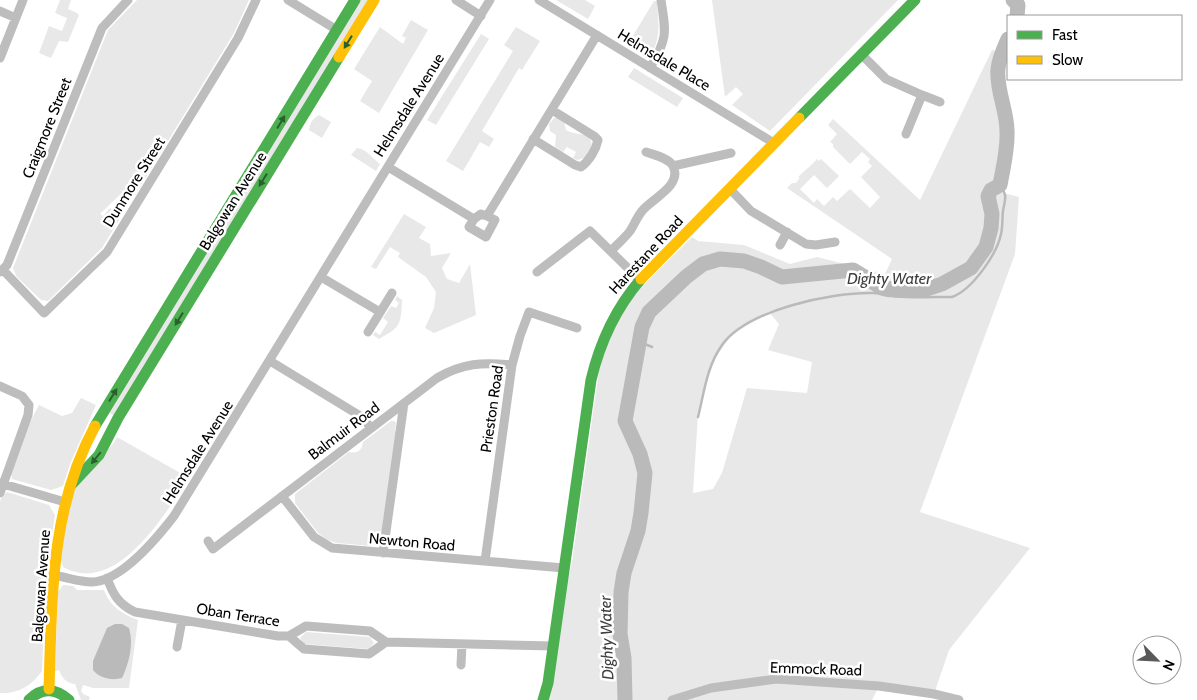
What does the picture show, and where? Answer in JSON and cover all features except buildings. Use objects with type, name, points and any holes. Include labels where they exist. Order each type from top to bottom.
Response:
[{"type":"street","points":[[0,58],[23,0]]},
{"type":"street","name":"Craigmore Street","points":[[2,271],[7,264],[102,28],[118,4],[128,0]]},
{"type":"street","name":"Dunmore Street","points":[[2,271],[44,313],[107,252],[238,38],[256,0]]},
{"type":"street","points":[[288,0],[337,30]]},
{"type":"street","name":"Balgowan Avenue","points":[[49,689],[57,540],[73,473],[84,446],[103,411],[355,0]]},
{"type":"street","name":"Balgowan Avenue","points":[[70,486],[99,455],[118,418],[374,0]]},
{"type":"street","points":[[456,0],[481,16]]},
{"type":"street","name":"Helmsdale Avenue","points":[[54,576],[92,582],[107,578],[123,569],[159,536],[174,516],[270,361],[490,0]]},
{"type":"street","name":"Helmsdale Place","points":[[539,0],[774,143]]},
{"type":"street","points":[[650,68],[665,40],[661,0]]},
{"type":"street","name":"Harestane Road","points":[[543,700],[548,683],[591,380],[596,356],[605,332],[616,311],[640,280],[915,0]]},
{"type":"street","points":[[0,11],[16,18]]},
{"type":"street","points":[[487,216],[597,35]]},
{"type":"street","points":[[861,54],[886,79],[940,102]]},
{"type":"street","points":[[906,134],[922,95]]},
{"type":"street","points":[[533,139],[575,165],[582,167],[587,163],[597,146],[598,140],[552,110]]},
{"type":"street","points":[[611,251],[630,231],[642,211],[650,202],[668,189],[672,182],[673,166],[668,161],[646,152]]},
{"type":"street","points":[[673,166],[731,153]]},
{"type":"street","points":[[388,167],[474,219]]},
{"type":"street","points":[[730,188],[751,211],[810,245],[827,245],[836,242]]},
{"type":"street","points":[[481,214],[487,216],[495,220],[486,237],[469,227],[474,219],[481,214]]},
{"type":"street","points":[[537,272],[590,231],[640,280]]},
{"type":"street","points":[[780,245],[788,232]]},
{"type":"street","points":[[321,277],[380,312]]},
{"type":"street","points":[[368,332],[392,293]]},
{"type":"street","name":"Prieston Road","points":[[485,562],[512,365],[529,312],[577,328]]},
{"type":"street","points":[[270,361],[362,417],[371,428]]},
{"type":"street","name":"Balmuir Road","points":[[208,542],[214,549],[437,378],[452,369],[489,362],[512,365]]},
{"type":"street","points":[[0,386],[22,396],[29,405],[28,415],[1,487],[65,502]]},
{"type":"street","points":[[383,553],[404,403]]},
{"type":"street","points":[[103,411],[110,418],[118,418]]},
{"type":"street","name":"Newton Road","points":[[282,496],[314,537],[322,544],[339,549],[564,568]]},
{"type":"street","name":"Oban Terrace","points":[[107,578],[119,603],[135,612],[289,636],[304,649],[369,654],[386,642]]},
{"type":"street","name":"Oban Terrace","points":[[177,647],[182,620]]},
{"type":"street","name":"Oban Terrace","points":[[289,636],[306,626],[370,631],[386,642],[553,646]]},
{"type":"street","points":[[461,666],[462,644]]},
{"type":"street","name":"Emmock Road","points":[[672,700],[711,688],[776,679],[879,686],[934,694],[959,700]]},
{"type":"street","points":[[29,700],[40,691],[49,689],[58,691],[69,700]]},
{"type":"shaded area","points":[[60,0],[71,0],[68,9],[79,15],[68,42],[59,41],[51,58],[39,53],[49,26],[62,31],[67,18],[55,13]]},
{"type":"shaded area","points":[[137,0],[249,0],[234,33],[135,195],[127,191],[135,183],[134,181],[100,214],[103,216],[110,208],[121,217],[102,248],[48,301],[41,300],[16,276],[13,268],[108,30]]},
{"type":"shaded area","points":[[357,0],[371,0],[114,416],[108,412]]},
{"type":"shaded area","points":[[556,0],[585,0],[595,6],[588,19]]},
{"type":"shaded area","points":[[712,0],[898,0],[770,131],[732,105],[743,94],[736,87],[725,97]]},
{"type":"shaded area","points":[[654,1],[657,1],[658,27],[656,45],[653,51],[642,52],[628,44]]},
{"type":"shaded area","points":[[411,20],[428,30],[379,113],[360,101],[372,81],[354,69],[380,27],[403,44],[406,38],[402,36]]},
{"type":"shaded area","points":[[516,27],[540,41],[522,70],[519,68],[482,131],[494,139],[489,147],[480,142],[463,171],[446,161],[513,51],[504,45]]},
{"type":"shaded area","points":[[481,34],[489,39],[436,125],[427,120]]},
{"type":"shaded area","points":[[992,50],[1002,52],[998,69],[1008,132],[992,190],[1019,197],[1015,254],[920,512],[1030,548],[949,650],[934,694],[879,686],[872,700],[548,700],[572,562],[599,371],[610,336],[628,304],[692,237],[698,241],[744,245],[790,264],[817,257],[885,274],[892,259],[787,188],[792,183],[796,183],[799,176],[817,159],[819,161],[821,159],[839,176],[827,188],[814,175],[800,189],[814,203],[817,199],[824,206],[833,197],[837,201],[850,189],[870,208],[880,197],[861,177],[872,166],[868,162],[870,159],[862,152],[850,164],[833,147],[833,144],[830,142],[837,134],[828,125],[833,119],[920,200]],"holes":[[[769,312],[779,324],[768,350],[812,362],[807,393],[747,388],[722,473],[713,489],[693,493],[698,415],[711,364],[732,334]]]},
{"type":"shaded area","points":[[634,68],[683,98],[677,107],[628,77]]},
{"type":"shaded area","points":[[319,115],[331,122],[322,138],[309,130],[312,121]]},
{"type":"shaded area","points":[[554,118],[564,121],[566,130],[590,138],[592,146],[585,158],[577,160],[573,158],[576,152],[567,147],[563,152],[555,147],[556,135],[550,131],[549,124]]},
{"type":"shaded area","points":[[357,148],[367,152],[380,164],[376,171],[351,155]]},
{"type":"shaded area","points":[[404,214],[426,227],[419,238],[430,244],[431,256],[451,253],[442,268],[447,279],[459,283],[470,264],[476,315],[434,333],[425,328],[434,308],[436,292],[426,277],[398,257],[400,253],[390,247],[376,269],[371,267]]},
{"type":"shaded area","points":[[397,296],[402,300],[400,320],[396,328],[379,339],[373,335],[375,332],[380,335],[388,322],[383,318],[391,306],[396,308],[399,303],[395,300]]},
{"type":"shaded area","points":[[81,398],[96,405],[70,464],[63,486],[51,490],[12,479],[11,473],[29,424],[39,405],[62,416],[72,413]]},
{"type":"shaded area","points":[[391,421],[396,423],[395,431],[398,432],[383,538],[376,540],[371,546],[337,543],[327,540],[318,533],[295,503],[295,494],[349,452],[359,451],[363,442]]},
{"type":"shaded area","points":[[117,437],[189,478],[153,530],[120,562],[102,571],[83,573],[63,567],[59,559],[71,496],[79,481],[114,443]]},
{"type":"shaded area","points":[[7,492],[49,505],[55,515],[46,574],[42,671],[24,688],[13,692],[0,693],[0,501]]},
{"type":"shaded area","points":[[63,585],[73,586],[77,590],[104,590],[113,605],[138,620],[129,688],[93,688],[83,685],[81,691],[90,697],[89,700],[81,700],[75,684],[65,680],[59,670],[55,671],[58,592]]},
{"type":"shaded area","points":[[115,624],[122,624],[129,628],[131,647],[129,660],[122,678],[114,679],[102,677],[96,673],[93,670],[93,661],[107,628]]},
{"type":"shaded area","points":[[306,632],[370,637],[374,643],[369,649],[304,644],[300,638]]},
{"type":"waterway","name":"Dighty Water","points":[[1013,0],[1018,5],[1017,15]]},
{"type":"waterway","name":"Dighty Water","points":[[625,700],[624,658],[620,634],[621,592],[624,573],[638,531],[645,473],[640,454],[625,421],[642,327],[649,312],[686,277],[703,264],[720,259],[744,261],[782,277],[853,270],[879,286],[895,290],[927,289],[942,284],[971,268],[986,247],[991,228],[992,214],[988,196],[991,190],[1000,185],[1005,158],[1007,123],[999,85],[998,69],[1007,42]]},
{"type":"waterway","name":"Dighty Water","points":[[698,417],[707,380],[717,353],[734,333],[750,322],[791,306],[835,296],[873,293],[899,297],[952,297],[968,287],[983,270],[999,242],[1005,198],[1000,185]]},
{"type":"waterway","name":"Dighty Water","points":[[640,342],[652,347]]},
{"type":"traffic: fast","points":[[95,426],[355,0]]},
{"type":"traffic: fast","points":[[799,118],[915,0]]},
{"type":"traffic: fast","points":[[71,485],[99,455],[118,418],[339,57]]},
{"type":"traffic: fast","points":[[543,700],[548,683],[591,380],[599,352],[610,326],[623,302],[641,279]]},
{"type":"traffic: fast","points":[[29,700],[44,691],[54,691],[69,700]]},
{"type":"traffic: slow","points":[[339,57],[374,0]]},
{"type":"traffic: slow","points":[[641,279],[799,118]]},
{"type":"traffic: slow","points":[[49,689],[53,588],[61,522],[69,489],[80,457],[95,426]]}]
